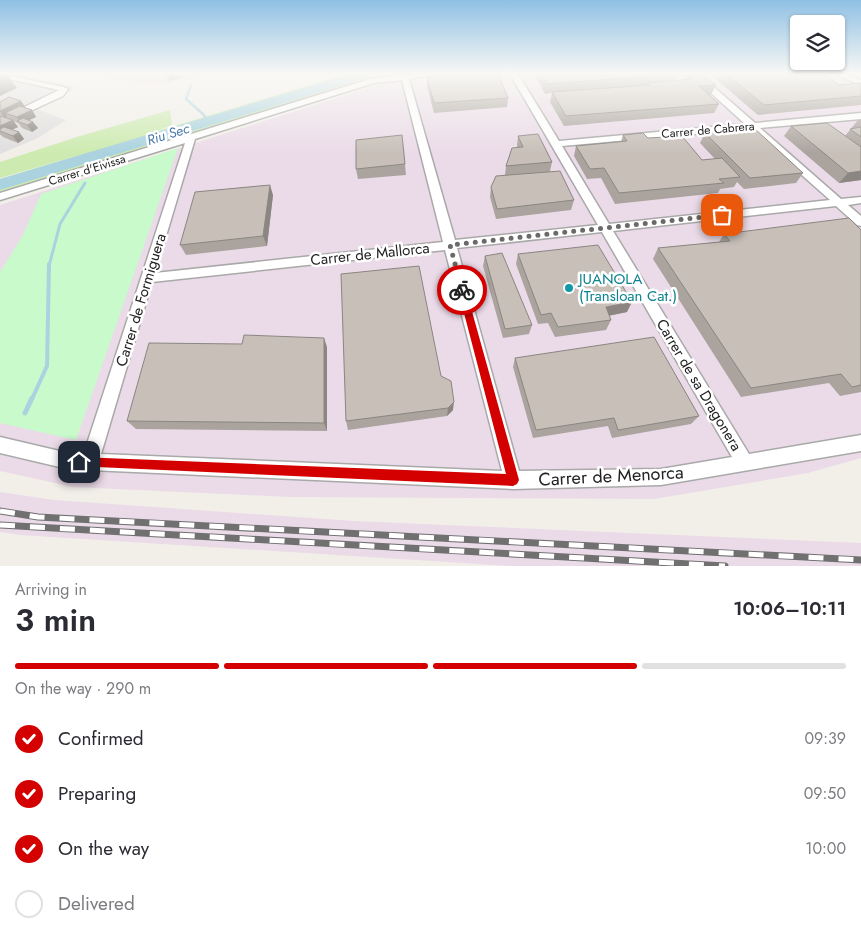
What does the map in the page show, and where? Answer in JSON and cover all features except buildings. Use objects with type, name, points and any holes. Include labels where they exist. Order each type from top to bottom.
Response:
[{"type":"street","points":[[0,122],[44,100]]},
{"type":"street","name":"Carrer d'Eivissa","points":[[0,197],[310,100]]},
{"type":"street","points":[[411,100],[513,480]]},
{"type":"street","name":"Carrer de sa Dragonera","points":[[530,100],[745,463]]},
{"type":"street","points":[[724,100],[861,222]]},
{"type":"street","name":"Carrer de Cabrera","points":[[556,144],[861,116]]},
{"type":"street","name":"Carrer de Formiguera","points":[[90,462],[192,137]]},
{"type":"street","name":"Carrer de Mallorca","points":[[148,278],[861,200]]},
{"type":"street","name":"Carrer de Menorca","points":[[0,446],[68,462],[513,480],[661,477],[861,444]]},
{"type":"shaded area","points":[[0,100],[53,100],[37,109],[66,120],[38,138],[0,154]]},
{"type":"shaded area","points":[[329,100],[861,100],[861,458],[808,473],[654,499],[290,497],[73,487],[0,471],[0,205]]},
{"type":"shaded area","points":[[0,492],[54,500],[354,521],[861,543],[861,566],[511,566],[20,535],[0,532]]},
{"type":"green space","points":[[259,100],[298,100],[0,192],[0,179],[104,148],[0,178],[0,162],[170,110],[172,125],[154,132]]},
{"type":"green space","points":[[178,148],[76,440],[0,423],[0,272],[23,235],[41,194]]},
{"type":"waterway","points":[[188,100],[204,115],[207,121]]},
{"type":"waterway","name":"Riu Sec","points":[[0,185],[277,100]]},
{"type":"waterway","name":"Riu Sec","points":[[96,159],[100,154]]},
{"type":"waterway","points":[[49,266],[60,224],[85,183]]},
{"type":"waterway","points":[[32,399],[47,366],[49,264]]},
{"type":"waterway","points":[[25,413],[32,398]]},
{"type":"railway","points":[[0,511],[38,517],[861,560]]},
{"type":"railway","points":[[0,525],[725,566]]},
{"type":"way so far","points":[[462,290],[450,245],[722,215]]},
{"type":"place","name":"JUANOLA (Transloan Cat.)","points":[[569,288]]},
{"type":"route","points":[[79,462],[513,480],[462,290]]}]
